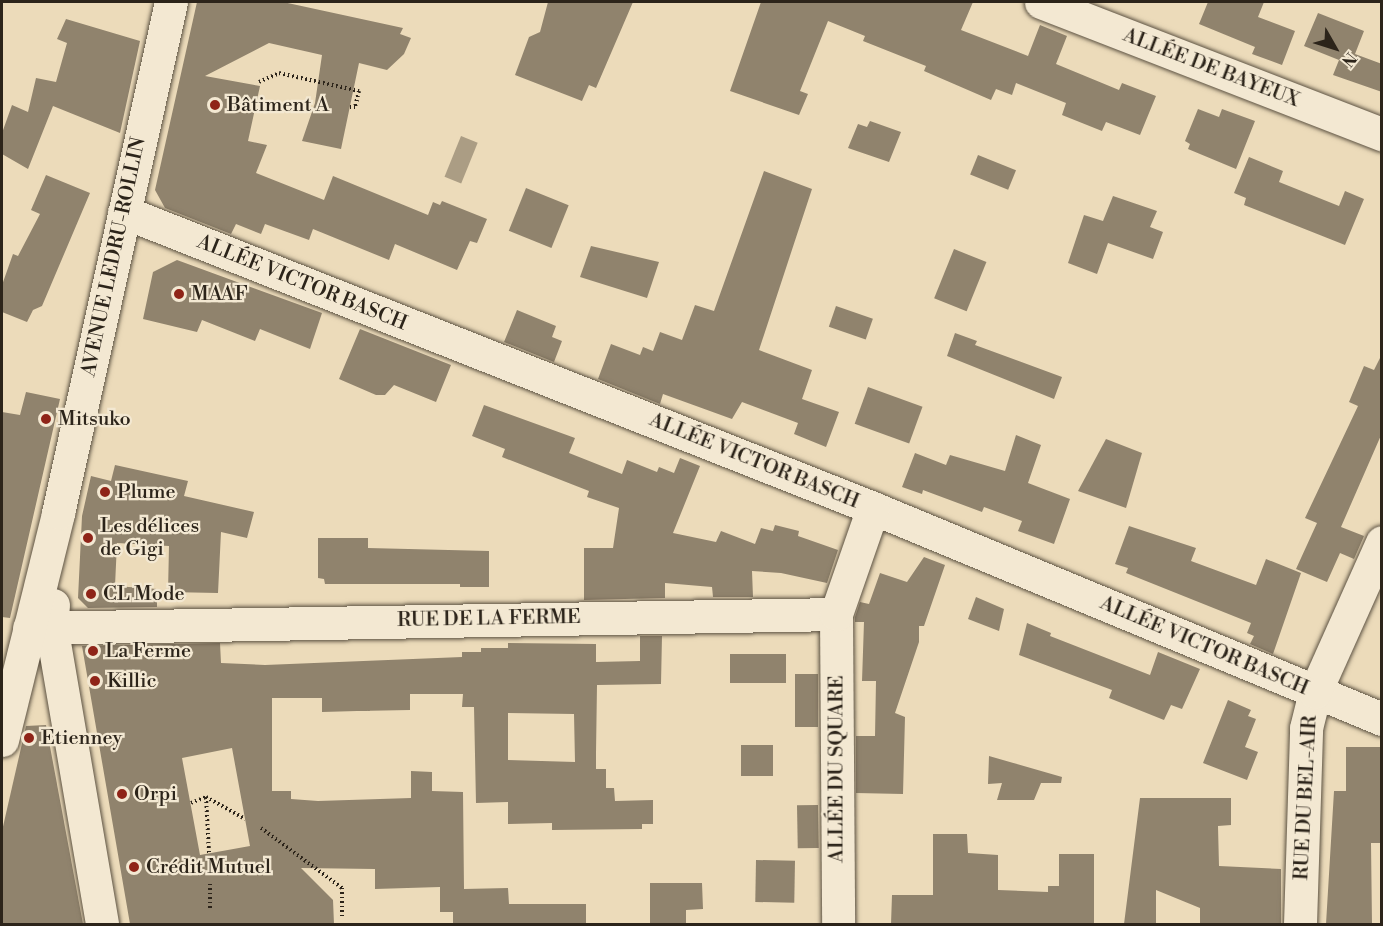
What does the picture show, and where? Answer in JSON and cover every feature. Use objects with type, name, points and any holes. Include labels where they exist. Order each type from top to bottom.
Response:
[{"type":"street","name":"AVENUE LEDRU-ROLLIN","points":[[102,924],[40,626],[58,513],[171,2]]},
{"type":"street","name":"ALLÉE DE BAYEUX","points":[[1041,2],[1382,134]]},
{"type":"street","name":"ALLÉE VICTOR BASCH","points":[[124,212],[873,508],[1382,719]]},
{"type":"street","points":[[836,614],[873,508]]},
{"type":"street","name":"RUE DU BEL-AIR","points":[[1300,924],[1306,728],[1315,692],[1382,542]]},
{"type":"street","name":"RUE DE LA FERME","points":[[40,626],[836,614]]},
{"type":"street","name":"ALLÉE DU SQUARE","points":[[836,614],[838,924]]},
{"type":"street","points":[[2,740],[40,626]]},
{"type":"path","points":[[259,82],[279,73],[359,91],[355,107],[350,107]]},
{"type":"path","points":[[191,803],[206,796]]},
{"type":"path","points":[[206,796],[245,819]]},
{"type":"path","points":[[206,796],[209,853]]},
{"type":"path","points":[[261,828],[342,888],[342,919]]},
{"type":"path","points":[[210,884],[210,911]]},
{"type":"shaded area","points":[[461,136],[478,143],[461,184],[445,177]]},
{"type":"building","points":[[197,2],[283,2],[403,28],[400,34],[411,38],[404,54],[387,70],[359,63],[341,149],[302,141],[315,103],[322,55],[269,43],[205,76],[260,86],[248,141],[267,145],[256,173],[324,200],[333,176],[428,215],[433,202],[440,205],[442,201],[487,219],[477,243],[470,241],[457,270],[395,244],[389,260],[313,229],[309,240],[265,224],[261,234],[236,224],[231,234],[165,208],[155,190]]},
{"type":"building","points":[[548,2],[633,2],[596,88],[589,85],[582,101],[515,75],[529,37],[540,32]]},
{"type":"building","points":[[761,2],[973,2],[961,30],[1028,56],[1040,25],[1067,36],[1056,64],[1119,90],[1122,83],[1156,96],[1140,135],[1106,122],[1102,131],[1062,115],[1066,103],[1016,83],[1012,95],[996,89],[991,100],[924,71],[926,66],[863,41],[865,36],[828,21],[800,91],[808,94],[799,115],[730,91]]},
{"type":"building","points":[[1208,2],[1264,2],[1258,17],[1295,31],[1282,65],[1252,54],[1255,47],[1199,24]]},
{"type":"building","points":[[1318,13],[1364,31],[1355,54],[1382,64],[1382,92],[1333,75],[1339,60],[1304,46]]},
{"type":"building","points":[[66,19],[140,41],[120,133],[53,106],[28,169],[2,154],[2,133],[12,105],[28,112],[36,78],[56,82],[67,43],[57,39]]},
{"type":"building","points":[[1198,109],[1219,117],[1222,109],[1255,121],[1236,169],[1188,149],[1190,144],[1185,141]]},
{"type":"building","points":[[870,121],[901,132],[889,162],[848,148],[858,124],[867,127]]},
{"type":"building","points":[[978,155],[1016,170],[1008,190],[970,174]]},
{"type":"building","points":[[1249,157],[1283,171],[1279,182],[1339,206],[1345,191],[1364,199],[1345,245],[1244,205],[1246,198],[1234,193]]},
{"type":"building","points":[[764,171],[812,189],[759,350],[812,370],[802,399],[839,412],[826,447],[794,434],[798,423],[742,402],[732,419],[663,394],[660,404],[598,379],[611,344],[640,355],[643,347],[653,351],[660,332],[682,340],[695,305],[714,311]]},
{"type":"building","points":[[46,175],[90,193],[42,306],[33,310],[27,322],[2,312],[2,285],[13,254],[18,256],[40,214],[31,210]]},
{"type":"building","points":[[526,188],[569,205],[551,248],[509,231]]},
{"type":"building","points":[[1113,196],[1157,211],[1150,227],[1163,232],[1153,259],[1108,243],[1097,274],[1068,263],[1084,215],[1103,221]]},
{"type":"building","points":[[591,246],[659,262],[647,298],[580,277]]},
{"type":"building","points":[[954,249],[986,262],[967,311],[934,298]]},
{"type":"building","points":[[177,260],[322,313],[310,349],[260,329],[255,341],[202,320],[197,332],[143,319],[153,272]]},
{"type":"building","points":[[836,306],[873,319],[866,339],[829,327]]},
{"type":"building","points":[[517,310],[556,326],[552,337],[562,341],[554,362],[504,342]]},
{"type":"building","points":[[360,329],[451,365],[436,402],[394,385],[385,395],[376,395],[339,379]]},
{"type":"building","points":[[955,333],[977,341],[975,345],[1062,377],[1054,399],[947,356]]},
{"type":"building","points":[[1382,354],[1382,433],[1341,527],[1364,536],[1354,559],[1340,553],[1327,582],[1296,569],[1317,523],[1305,518],[1358,406],[1349,402],[1364,366],[1374,370]]},
{"type":"building","points":[[868,387],[923,407],[909,443],[855,424]]},
{"type":"building","points":[[26,392],[60,399],[10,618],[2,617],[2,412],[20,415]]},
{"type":"building","points":[[484,405],[575,438],[569,453],[622,474],[627,460],[657,472],[659,467],[674,473],[680,458],[700,466],[673,533],[716,542],[721,531],[755,544],[761,528],[773,531],[775,525],[799,531],[798,536],[838,550],[827,583],[781,573],[752,571],[753,597],[713,597],[712,587],[665,583],[665,598],[584,600],[584,548],[613,548],[619,508],[587,497],[589,491],[502,457],[505,449],[472,436]]},
{"type":"building","points":[[1016,435],[1041,445],[1028,483],[1070,499],[1054,544],[1018,531],[1022,521],[984,507],[982,512],[923,490],[922,494],[902,487],[915,453],[946,465],[950,455],[1005,471]]},
{"type":"building","points":[[1106,439],[1142,453],[1126,508],[1078,491]]},
{"type":"building","points":[[115,465],[188,481],[184,496],[254,512],[247,538],[221,532],[218,593],[168,592],[169,546],[117,543],[115,586],[157,589],[157,607],[88,608],[78,598],[82,516],[91,476],[111,481]]},
{"type":"building","points":[[1129,526],[1196,548],[1191,561],[1256,585],[1266,559],[1301,573],[1273,654],[1250,644],[1254,636],[1247,633],[1251,623],[1126,573],[1128,568],[1115,564]]},
{"type":"building","points":[[318,538],[368,538],[368,548],[489,551],[489,587],[460,587],[460,584],[325,584],[324,579],[318,578]]},
{"type":"building","points":[[924,557],[945,565],[924,626],[919,626],[919,642],[895,713],[905,717],[903,794],[856,793],[856,736],[875,736],[876,681],[862,681],[864,622],[855,622],[855,617],[860,602],[869,604],[880,573],[907,582]]},
{"type":"building","points":[[976,597],[1004,609],[999,631],[968,619]]},
{"type":"building","points":[[1027,623],[1051,633],[1050,636],[1150,675],[1158,652],[1200,669],[1182,709],[1171,705],[1164,720],[1109,698],[1112,690],[1019,655]]},
{"type":"building","points":[[640,636],[662,636],[661,684],[597,685],[596,769],[606,769],[606,788],[614,788],[615,801],[653,800],[653,824],[642,824],[642,829],[552,830],[552,823],[508,824],[508,802],[476,803],[474,707],[462,707],[463,694],[410,694],[410,710],[322,712],[322,698],[272,698],[272,791],[291,791],[291,799],[318,801],[411,798],[411,771],[432,772],[432,791],[463,792],[464,889],[508,888],[509,904],[586,904],[586,924],[453,924],[453,912],[440,912],[440,887],[375,889],[375,869],[301,868],[333,900],[334,924],[130,924],[82,646],[220,643],[221,663],[265,665],[462,657],[462,652],[481,652],[481,648],[508,648],[508,643],[596,644],[596,662],[640,661]],"holes":[[[508,713],[574,714],[575,762],[508,760]],[[232,748],[250,846],[200,855],[182,758]]]},
{"type":"building","points":[[730,654],[786,654],[786,683],[730,683]]},
{"type":"building","points":[[795,674],[818,674],[818,727],[795,727]]},
{"type":"building","points":[[1228,700],[1251,710],[1248,716],[1256,719],[1245,747],[1258,752],[1247,780],[1203,763]]},
{"type":"building","points":[[46,725],[83,924],[2,924],[2,831],[26,726]]},
{"type":"building","points":[[741,745],[773,745],[773,776],[741,776]]},
{"type":"building","points":[[1346,747],[1382,747],[1382,843],[1371,843],[1372,924],[1326,924],[1334,791],[1346,791]]},
{"type":"building","points":[[989,756],[1062,777],[1061,783],[1041,783],[1034,800],[997,800],[1002,783],[988,784]]},
{"type":"building","points":[[1140,798],[1231,798],[1231,825],[1218,826],[1219,866],[1281,869],[1281,924],[1200,924],[1200,908],[1156,890],[1156,924],[1124,924]]},
{"type":"building","points":[[797,805],[818,805],[819,848],[798,848]]},
{"type":"building","points":[[933,834],[967,834],[968,853],[998,855],[998,890],[1048,892],[1048,886],[1059,886],[1059,854],[1094,854],[1094,924],[891,924],[892,895],[933,895]]},
{"type":"building","points":[[756,860],[795,861],[794,903],[755,902]]},
{"type":"building","points":[[650,883],[702,883],[703,909],[686,910],[686,924],[650,924]]},
{"type":"place","name":"Bâtiment A","points":[[215,105]]},
{"type":"place","name":"MAAF","points":[[179,294]]},
{"type":"place","name":"Mitsuko","points":[[46,419]]},
{"type":"place","name":"Plume","points":[[105,492]]},
{"type":"place","name":"Les délices de Gigi","points":[[88,538]]},
{"type":"place","name":"CL Mode","points":[[91,594]]},
{"type":"place","name":"La Ferme","points":[[93,651]]},
{"type":"place","name":"Killic","points":[[95,681]]},
{"type":"place","name":"Etienney","points":[[29,738]]},
{"type":"place","name":"Orpi","points":[[122,794]]},
{"type":"place","name":"Crédit Mutuel","points":[[134,867]]}]
